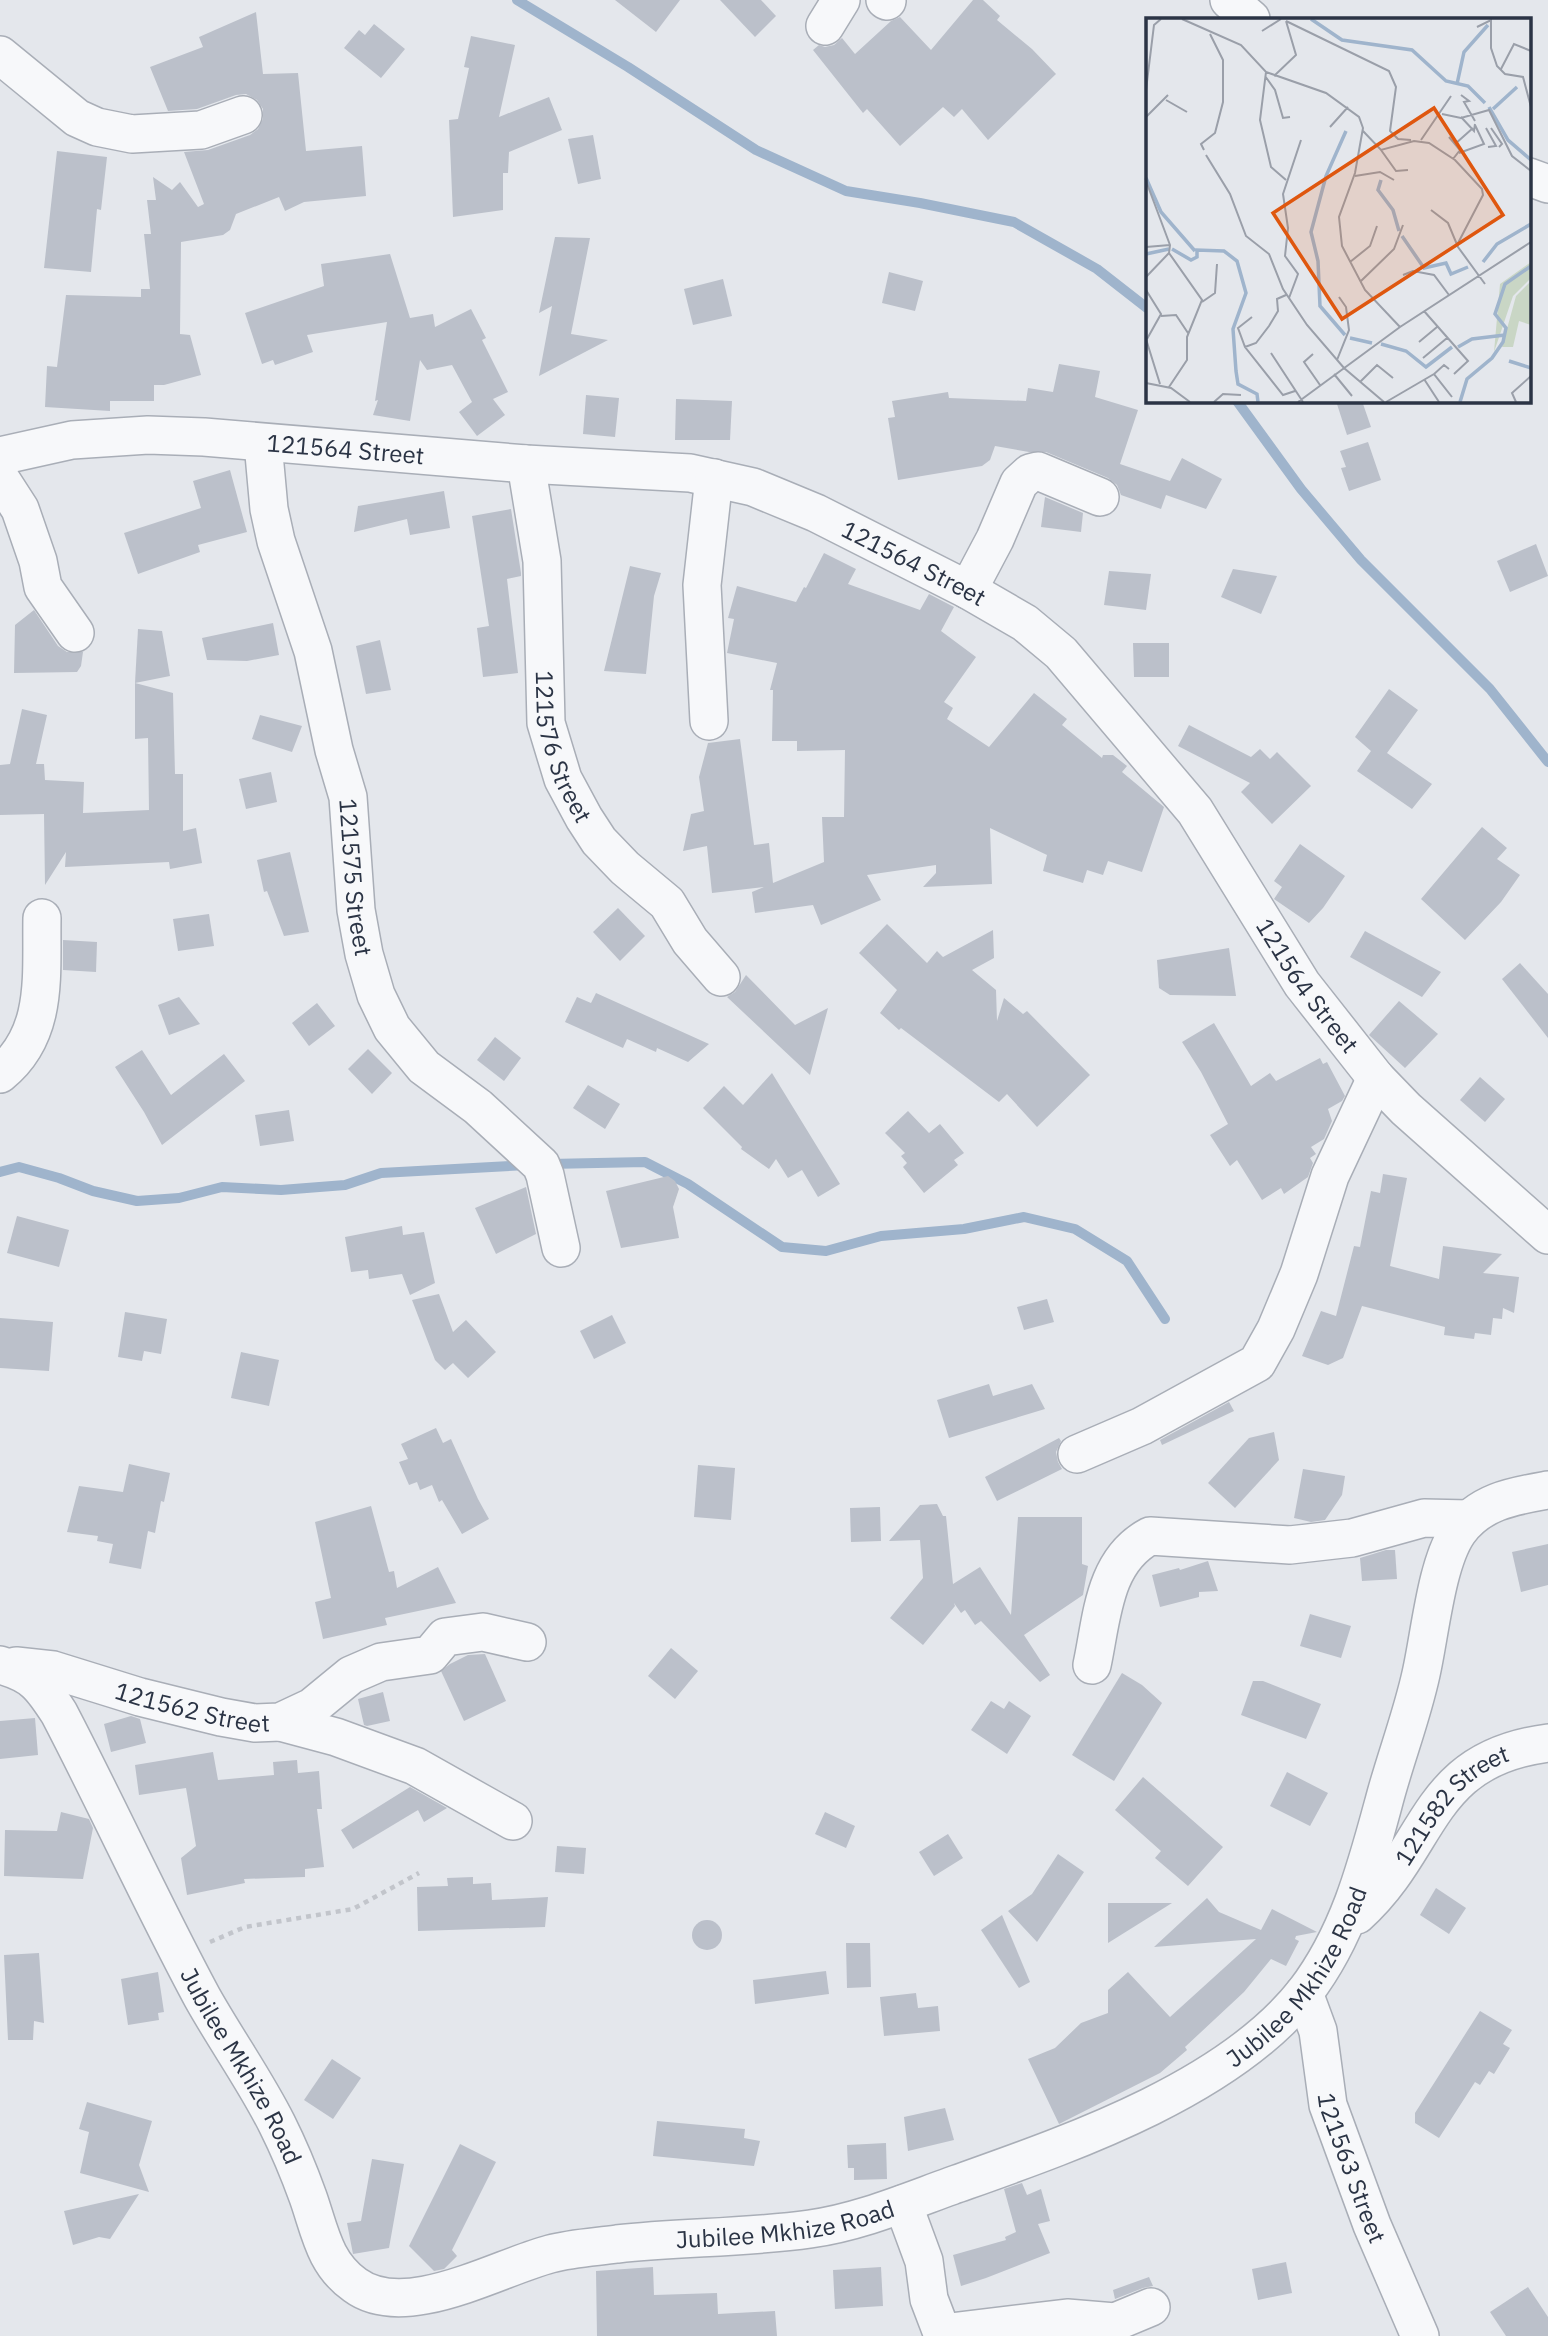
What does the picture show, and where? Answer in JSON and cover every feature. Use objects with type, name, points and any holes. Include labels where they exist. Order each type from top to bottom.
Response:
[{"type":"street","points":[[1229,0],[1250,18]]},
{"type":"street","points":[[0,55],[77,118],[97,127],[132,134],[156,134],[201,130],[243,115]]},
{"type":"street","points":[[1530,177],[1548,184]]},
{"type":"street","name":"121564 Street","points":[[0,456],[72,440],[148,435],[263,443],[526,464],[690,473],[753,487],[816,513],[968,590],[1026,623],[1062,653],[1195,811],[1302,984],[1376,1078],[1415,1117],[1548,1235]]},
{"type":"street","name":"121575 Street","points":[[263,443],[269,509],[276,541],[313,651],[334,750],[348,797],[356,910],[364,954],[376,995],[391,1028],[424,1067],[478,1107],[541,1165],[561,1248]]},
{"type":"street","name":"121576 Street","points":[[526,464],[542,561],[546,723],[564,779],[599,841],[625,868],[667,903],[690,941],[720,977]]},
{"type":"street","points":[[968,590],[995,539],[1019,483],[1030,473],[1038,471],[1100,497]]},
{"type":"street","points":[[0,478],[20,509],[38,561],[43,587],[75,633]]},
{"type":"street","points":[[709,721],[702,585],[714,478]]},
{"type":"street","points":[[0,1074],[15,1062],[26,1044],[40,1008],[42,918]]},
{"type":"street","points":[[1077,1454],[1142,1426],[1257,1363],[1276,1329],[1303,1262],[1330,1176],[1376,1078]]},
{"type":"street","name":"Jubilee Mkhize Road","points":[[0,1665],[33,1678],[43,1687],[59,1713],[204,2001],[248,2070],[275,2120],[295,2164],[322,2244],[332,2264],[348,2281],[363,2291],[384,2297],[405,2298],[439,2291],[548,2254],[664,2239],[804,2230],[874,2215],[1020,2162],[1175,2094],[1223,2065],[1260,2038],[1304,1993],[1346,1925],[1375,1839],[1417,1689],[1436,1596],[1455,1536],[1469,1519],[1485,1507],[1512,1497],[1548,1490]]},
{"type":"street","points":[[1092,1665],[1112,1578],[1120,1560],[1140,1541],[1150,1536],[1271,1545],[1318,1544],[1352,1538],[1424,1518],[1469,1519]]},
{"type":"street","name":"121562 Street","points":[[0,1665],[53,1670],[140,1697],[221,1717],[255,1723],[280,1722],[312,1707],[351,1675],[381,1662],[430,1655],[445,1637],[483,1632],[527,1642]]},
{"type":"street","points":[[280,1722],[336,1737],[415,1766],[513,1821]]},
{"type":"street","name":"121582 Street","points":[[1346,1925],[1383,1886],[1453,1785],[1475,1767],[1504,1752],[1548,1743]]},
{"type":"street","name":"121563 Street","points":[[1304,1993],[1318,2031],[1332,2117],[1372,2225],[1420,2336]]},
{"type":"street","points":[[903,2204],[924,2261],[929,2299],[942,2333],[1044,2329],[1067,2318],[1115,2322],[1151,2307]]},
{"type":"street","points":[[920,2336],[929,2299]]},
{"type":"path","points":[[175,1945],[204,1945],[246,1927],[353,1909],[419,1873]]},
{"type":"building","points":[[615,0],[680,0],[656,32]]},
{"type":"building","points":[[720,0],[761,0],[776,16],[755,37]]},
{"type":"building","points":[[973,0],[983,0],[1000,16],[997,20],[1032,49],[1056,74],[988,140],[962,109],[954,117],[943,107],[900,146],[867,109],[863,113],[813,50],[819,45],[834,45],[842,38],[855,54],[891,21],[900,17],[931,50]]},
{"type":"building","points":[[256,12],[263,74],[298,73],[306,151],[362,146],[366,196],[304,202],[285,211],[279,197],[236,214],[230,230],[223,235],[181,242],[180,334],[190,335],[201,375],[154,385],[154,401],[110,401],[110,411],[45,407],[47,366],[57,367],[66,295],[141,297],[141,289],[150,289],[144,234],[151,234],[147,200],[156,200],[153,177],[172,190],[180,182],[198,207],[204,204],[184,152],[208,150],[250,135],[258,129],[263,119],[263,109],[257,100],[246,94],[197,109],[168,111],[150,67],[203,47],[199,37]]},
{"type":"building","points":[[374,24],[405,49],[381,78],[344,48],[359,30],[365,35]]},
{"type":"building","points":[[471,36],[515,45],[499,117],[549,97],[562,130],[509,152],[508,173],[503,173],[503,210],[453,217],[449,120],[458,119],[469,68],[464,67]]},
{"type":"building","points":[[593,135],[601,179],[578,184],[568,139]]},
{"type":"building","points":[[57,151],[107,157],[101,210],[97,209],[91,272],[44,268]]},
{"type":"building","points":[[555,237],[590,238],[571,334],[608,340],[539,376],[552,306],[539,313]]},
{"type":"building","points":[[390,254],[410,318],[433,314],[435,327],[471,309],[486,338],[482,340],[508,392],[493,399],[505,415],[477,436],[459,412],[472,402],[452,365],[427,370],[420,360],[410,421],[373,415],[378,400],[375,401],[387,322],[307,335],[313,352],[275,365],[273,360],[262,364],[245,313],[324,286],[321,264]]},
{"type":"building","points":[[889,272],[923,281],[915,311],[882,303]]},
{"type":"building","points":[[723,279],[732,316],[693,325],[684,289]]},
{"type":"building","points":[[1059,364],[1100,371],[1095,397],[1138,410],[1120,464],[1170,481],[1182,458],[1222,479],[1206,509],[1166,495],[1161,509],[1121,495],[1117,485],[1108,478],[1046,452],[995,446],[990,460],[982,466],[898,480],[888,418],[895,417],[892,401],[948,392],[949,398],[1026,401],[1028,388],[1053,392]]},
{"type":"building","points":[[586,395],[619,398],[615,437],[583,434]]},
{"type":"building","points":[[676,399],[732,401],[730,440],[675,440]]},
{"type":"building","points":[[1336,402],[1362,402],[1371,427],[1347,435]]},
{"type":"building","points":[[1368,442],[1381,480],[1349,491],[1341,468],[1346,467],[1340,451]]},
{"type":"building","points":[[230,470],[247,532],[198,545],[200,552],[138,574],[124,533],[201,508],[193,481]]},
{"type":"building","points":[[444,491],[450,528],[410,535],[407,519],[354,532],[358,506]]},
{"type":"building","points":[[1045,497],[1083,513],[1081,532],[1041,527]]},
{"type":"building","points":[[511,509],[521,573],[521,576],[507,579],[518,673],[483,677],[477,628],[489,626],[472,516]]},
{"type":"building","points":[[1536,544],[1548,576],[1510,592],[1497,561]]},
{"type":"building","points":[[824,553],[856,569],[848,584],[920,610],[929,594],[954,607],[941,631],[976,657],[944,702],[953,708],[947,719],[989,747],[1034,693],[1067,719],[1062,725],[1102,758],[1103,755],[1113,755],[1127,766],[1122,772],[1164,807],[1142,872],[1108,861],[1103,875],[1087,870],[1083,883],[1043,871],[1047,855],[990,828],[992,884],[923,887],[936,873],[936,865],[867,875],[881,900],[821,925],[813,905],[755,913],[752,892],[764,887],[712,893],[707,846],[683,851],[691,814],[704,811],[699,777],[708,743],[740,739],[754,845],[769,843],[773,883],[824,862],[822,817],[844,817],[845,750],[797,751],[797,741],[772,741],[773,690],[770,690],[777,663],[727,653],[734,619],[728,618],[737,586],[796,602]]},
{"type":"building","points":[[630,566],[661,573],[654,596],[646,674],[604,671]]},
{"type":"building","points":[[1233,569],[1277,576],[1261,614],[1221,597]]},
{"type":"building","points":[[1109,571],[1151,574],[1146,610],[1104,605]]},
{"type":"building","points":[[34,610],[58,646],[67,652],[83,652],[81,666],[77,672],[14,673],[15,625]]},
{"type":"building","points":[[273,623],[279,655],[247,661],[207,660],[202,638]]},
{"type":"building","points":[[138,629],[162,631],[170,676],[135,683]]},
{"type":"building","points":[[380,640],[391,690],[366,694],[356,646]]},
{"type":"building","points":[[1133,643],[1169,643],[1169,677],[1134,677]]},
{"type":"building","points":[[135,683],[173,693],[175,774],[183,774],[183,831],[196,828],[202,863],[170,869],[169,862],[65,867],[66,852],[45,885],[44,814],[0,815],[0,765],[10,764],[22,709],[47,715],[36,764],[44,764],[45,780],[84,782],[83,813],[149,810],[148,738],[135,739]]},
{"type":"building","points":[[1389,689],[1418,710],[1387,753],[1432,784],[1412,809],[1357,771],[1371,751],[1355,737]]},
{"type":"building","points":[[260,715],[302,726],[292,752],[252,739]]},
{"type":"building","points":[[1189,725],[1251,757],[1260,749],[1270,759],[1277,752],[1311,786],[1272,824],[1241,792],[1250,783],[1178,746]]},
{"type":"building","points":[[271,772],[277,802],[246,809],[239,779]]},
{"type":"building","points":[[1482,827],[1507,848],[1497,859],[1520,875],[1501,902],[1465,940],[1421,899]]},
{"type":"building","points":[[1300,844],[1345,876],[1309,923],[1274,899],[1282,887],[1274,881]]},
{"type":"building","points":[[290,852],[309,932],[284,936],[267,891],[264,892],[257,860]]},
{"type":"building","points":[[618,908],[645,936],[620,961],[593,932]]},
{"type":"building","points":[[209,914],[214,946],[178,951],[173,919]]},
{"type":"building","points":[[887,924],[927,963],[937,951],[943,957],[993,930],[994,958],[972,970],[996,990],[997,1021],[1004,998],[1023,1014],[1027,1011],[1090,1075],[1037,1127],[1007,1094],[999,1102],[901,1028],[899,1030],[880,1013],[897,990],[859,953]]},
{"type":"building","points":[[1365,931],[1441,972],[1422,997],[1350,957]]},
{"type":"building","points":[[63,940],[97,942],[96,972],[63,970]]},
{"type":"building","points":[[1229,948],[1236,996],[1170,995],[1159,988],[1157,960]]},
{"type":"building","points":[[1520,963],[1548,994],[1548,1038],[1502,979]]},
{"type":"building","points":[[746,975],[795,1025],[828,1008],[810,1075],[727,997],[735,992]]},
{"type":"building","points":[[596,993],[709,1044],[688,1062],[657,1048],[656,1052],[627,1039],[623,1048],[565,1022],[577,997],[591,1003]]},
{"type":"building","points":[[179,997],[200,1024],[169,1035],[158,1005]]},
{"type":"building","points":[[1399,1001],[1438,1034],[1405,1068],[1369,1035]]},
{"type":"building","points":[[317,1003],[335,1026],[309,1046],[292,1023]]},
{"type":"building","points":[[1214,1023],[1251,1086],[1270,1073],[1276,1081],[1320,1058],[1323,1064],[1327,1062],[1345,1096],[1342,1101],[1328,1109],[1332,1121],[1324,1139],[1311,1147],[1316,1154],[1310,1158],[1313,1163],[1308,1177],[1284,1194],[1281,1188],[1262,1200],[1237,1160],[1230,1166],[1210,1135],[1228,1124],[1182,1042]]},
{"type":"building","points":[[495,1037],[521,1058],[504,1081],[477,1060]]},
{"type":"building","points":[[368,1049],[392,1073],[372,1094],[348,1069]]},
{"type":"building","points":[[142,1050],[171,1095],[224,1054],[245,1081],[162,1145],[115,1067]]},
{"type":"building","points":[[772,1073],[840,1184],[818,1197],[802,1170],[788,1178],[776,1159],[769,1169],[741,1149],[703,1108],[724,1086],[743,1105]]},
{"type":"building","points":[[1480,1077],[1505,1099],[1485,1122],[1460,1100]]},
{"type":"building","points":[[588,1085],[620,1104],[605,1129],[573,1108]]},
{"type":"building","points":[[289,1110],[294,1141],[260,1146],[255,1115]]},
{"type":"building","points":[[908,1111],[929,1133],[940,1124],[964,1153],[954,1160],[958,1165],[924,1193],[903,1167],[907,1163],[901,1156],[905,1153],[885,1133]]},
{"type":"building","points":[[1383,1174],[1407,1178],[1390,1266],[1439,1279],[1443,1246],[1502,1254],[1483,1273],[1519,1277],[1514,1313],[1503,1308],[1502,1319],[1493,1318],[1491,1335],[1475,1333],[1474,1339],[1444,1335],[1445,1327],[1362,1306],[1343,1358],[1328,1365],[1302,1356],[1321,1311],[1336,1316],[1354,1246],[1360,1247],[1371,1191],[1380,1193]]},
{"type":"building","points":[[668,1176],[675,1181],[679,1189],[673,1207],[679,1238],[621,1248],[606,1191]]},
{"type":"building","points":[[526,1187],[536,1234],[496,1254],[475,1208]]},
{"type":"building","points":[[17,1216],[69,1230],[59,1267],[7,1253]]},
{"type":"building","points":[[402,1226],[403,1235],[424,1232],[435,1283],[410,1295],[402,1274],[369,1279],[368,1270],[351,1272],[345,1237]]},
{"type":"building","points":[[439,1294],[453,1332],[466,1320],[496,1352],[468,1378],[453,1363],[445,1370],[435,1360],[412,1300]]},
{"type":"building","points":[[1047,1299],[1054,1322],[1024,1330],[1017,1307]]},
{"type":"building","points":[[125,1312],[167,1319],[161,1354],[144,1351],[142,1361],[118,1357]]},
{"type":"building","points":[[612,1315],[626,1343],[594,1359],[580,1331]]},
{"type":"building","points":[[0,1318],[53,1322],[49,1371],[0,1368]]},
{"type":"building","points":[[241,1352],[279,1360],[269,1406],[231,1398]]},
{"type":"building","points":[[989,1384],[993,1396],[1032,1384],[1045,1409],[949,1438],[937,1400]]},
{"type":"building","points":[[1229,1402],[1234,1411],[1162,1445],[1160,1440]]},
{"type":"building","points":[[436,1428],[443,1443],[451,1439],[489,1519],[462,1534],[442,1500],[439,1502],[432,1485],[420,1490],[417,1482],[409,1485],[399,1462],[408,1459],[401,1444]]},
{"type":"building","points":[[1274,1432],[1279,1460],[1235,1508],[1208,1483],[1249,1438]]},
{"type":"building","points":[[1059,1438],[1061,1441],[1056,1452],[1062,1469],[997,1501],[985,1477]]},
{"type":"building","points":[[129,1464],[170,1473],[155,1533],[148,1531],[141,1569],[109,1563],[113,1544],[97,1541],[98,1536],[67,1532],[79,1486],[123,1492]]},
{"type":"building","points":[[698,1465],[735,1468],[731,1520],[694,1517]]},
{"type":"building","points":[[1303,1469],[1345,1476],[1342,1495],[1325,1520],[1311,1522],[1294,1518]]},
{"type":"building","points":[[937,1504],[943,1516],[946,1516],[953,1584],[980,1567],[1011,1615],[1018,1517],[1082,1517],[1082,1564],[1088,1566],[1083,1595],[1024,1635],[1050,1675],[1040,1682],[981,1621],[975,1625],[965,1610],[961,1613],[954,1603],[955,1606],[923,1645],[890,1618],[923,1578],[920,1540],[889,1541],[920,1505]]},
{"type":"building","points":[[371,1506],[389,1572],[394,1571],[397,1588],[438,1567],[456,1603],[385,1618],[387,1625],[323,1639],[315,1602],[331,1598],[315,1522]]},
{"type":"building","points":[[880,1507],[881,1541],[851,1542],[850,1508]]},
{"type":"building","points":[[1548,1544],[1548,1585],[1521,1592],[1512,1552]]},
{"type":"building","points":[[1395,1550],[1397,1579],[1362,1581],[1360,1558]]},
{"type":"building","points":[[1208,1561],[1218,1591],[1199,1592],[1199,1597],[1160,1607],[1152,1575]]},
{"type":"building","points":[[1310,1614],[1351,1626],[1341,1658],[1300,1646]]},
{"type":"building","points":[[671,1648],[698,1671],[675,1699],[648,1676]]},
{"type":"building","points":[[485,1654],[506,1701],[464,1721],[441,1671],[468,1655]]},
{"type":"building","points":[[1122,1673],[1142,1685],[1162,1703],[1114,1781],[1072,1755]]},
{"type":"building","points":[[1253,1681],[1263,1681],[1321,1704],[1306,1739],[1241,1715]]},
{"type":"building","points":[[383,1692],[390,1721],[364,1725],[358,1699]]},
{"type":"building","points":[[991,1701],[1004,1709],[1009,1701],[1031,1716],[1007,1754],[971,1730]]},
{"type":"building","points":[[131,1716],[140,1719],[146,1743],[111,1752],[104,1724]]},
{"type":"building","points":[[35,1718],[38,1755],[0,1759],[0,1721]]},
{"type":"building","points":[[213,1752],[218,1780],[274,1775],[273,1762],[297,1760],[298,1773],[319,1771],[322,1809],[317,1809],[324,1867],[305,1869],[305,1877],[244,1879],[245,1883],[187,1895],[181,1858],[196,1846],[186,1788],[139,1795],[135,1765]]},
{"type":"building","points":[[1287,1772],[1328,1793],[1310,1826],[1270,1806]]},
{"type":"building","points":[[1143,1777],[1223,1847],[1188,1886],[1155,1858],[1161,1851],[1115,1810]]},
{"type":"building","points":[[410,1787],[447,1808],[424,1822],[418,1810],[353,1849],[341,1830]]},
{"type":"building","points":[[61,1812],[89,1819],[93,1828],[83,1879],[4,1876],[5,1830],[57,1831]]},
{"type":"building","points":[[825,1812],[855,1826],[846,1848],[815,1834]]},
{"type":"building","points":[[948,1834],[963,1858],[934,1876],[919,1852]]},
{"type":"building","points":[[557,1846],[586,1848],[584,1874],[555,1872]]},
{"type":"building","points":[[1058,1854],[1084,1872],[1037,1942],[1008,1911],[1032,1894]]},
{"type":"building","points":[[473,1877],[473,1884],[491,1883],[492,1900],[548,1897],[545,1927],[418,1931],[417,1887],[448,1886],[447,1878]]},
{"type":"building","points":[[1436,1888],[1466,1908],[1449,1934],[1420,1915]]},
{"type":"building","points":[[1207,1898],[1219,1912],[1261,1930],[1272,1909],[1317,1932],[1296,1936],[1295,1939],[1299,1941],[1286,1966],[1271,1959],[1244,1992],[1185,2047],[1187,2050],[1160,2073],[1059,2124],[1028,2059],[1055,2048],[1081,2023],[1108,2013],[1108,1990],[1128,1972],[1170,2017],[1256,1939],[1154,1947]]},
{"type":"building","points":[[1108,1903],[1172,1903],[1108,1943]]},
{"type":"building","points":[[1002,1915],[1030,1982],[1019,1988],[981,1930]]},
{"type":"building","points":[[707,1920],[718,1924],[722,1935],[718,1946],[707,1950],[696,1946],[692,1935],[696,1924]]},
{"type":"building","points":[[846,1943],[870,1943],[871,1987],[847,1988]]},
{"type":"building","points":[[39,1953],[44,2023],[34,2021],[33,2040],[8,2040],[4,1955]]},
{"type":"building","points":[[826,1971],[829,1994],[755,2004],[753,1980]]},
{"type":"building","points":[[158,1972],[164,2012],[158,2013],[159,2020],[128,2025],[121,1979]]},
{"type":"building","points":[[916,1993],[918,2008],[938,2006],[940,2031],[884,2036],[880,1997]]},
{"type":"building","points":[[1480,2011],[1512,2030],[1503,2044],[1510,2048],[1494,2074],[1489,2071],[1480,2085],[1475,2082],[1439,2138],[1415,2123],[1415,2113]]},
{"type":"building","points":[[332,2059],[361,2078],[333,2119],[304,2100]]},
{"type":"building","points":[[87,2102],[152,2121],[139,2165],[149,2192],[80,2173],[89,2132],[79,2129]]},
{"type":"building","points":[[945,2108],[954,2140],[908,2151],[904,2117]]},
{"type":"building","points":[[657,2121],[745,2129],[744,2138],[760,2141],[754,2166],[653,2156]]},
{"type":"building","points":[[886,2143],[887,2179],[854,2180],[854,2168],[848,2168],[847,2145]]},
{"type":"building","points":[[460,2144],[496,2162],[452,2250],[457,2256],[444,2269],[434,2271],[409,2246]]},
{"type":"building","points":[[372,2159],[404,2164],[389,2248],[353,2254],[347,2223],[361,2221]]},
{"type":"building","points":[[1022,2183],[1027,2195],[1041,2189],[1050,2221],[1038,2224],[1050,2253],[961,2286],[953,2255],[1006,2240],[1005,2237],[1016,2232],[1004,2189]]},
{"type":"building","points":[[139,2194],[110,2239],[99,2237],[73,2245],[64,2211]]},
{"type":"building","points":[[1286,2262],[1292,2293],[1258,2300],[1252,2269]]},
{"type":"building","points":[[653,2267],[654,2295],[717,2293],[718,2314],[775,2311],[777,2336],[597,2336],[596,2271]]},
{"type":"building","points":[[881,2267],[883,2306],[835,2309],[833,2270]]},
{"type":"building","points":[[1149,2277],[1153,2286],[1115,2299],[1113,2290]]},
{"type":"building","points":[[1528,2287],[1548,2317],[1548,2336],[1506,2336],[1490,2312]]},
{"type":"waterway","points":[[517,0],[628,67],[756,150],[846,191],[1014,222],[1097,269],[1146,307]]},
{"type":"waterway","points":[[1238,402],[1301,489],[1361,560],[1490,689],[1548,762]]},
{"type":"waterway","points":[[549,1164],[645,1162],[688,1184],[782,1247],[826,1251],[881,1236],[964,1229],[1024,1217],[1075,1229],[1127,1261],[1165,1319]]},
{"type":"waterway","points":[[0,1172],[19,1167],[93,1191],[137,1201],[179,1198],[222,1187],[281,1190],[345,1185],[381,1173],[527,1165]]}]
